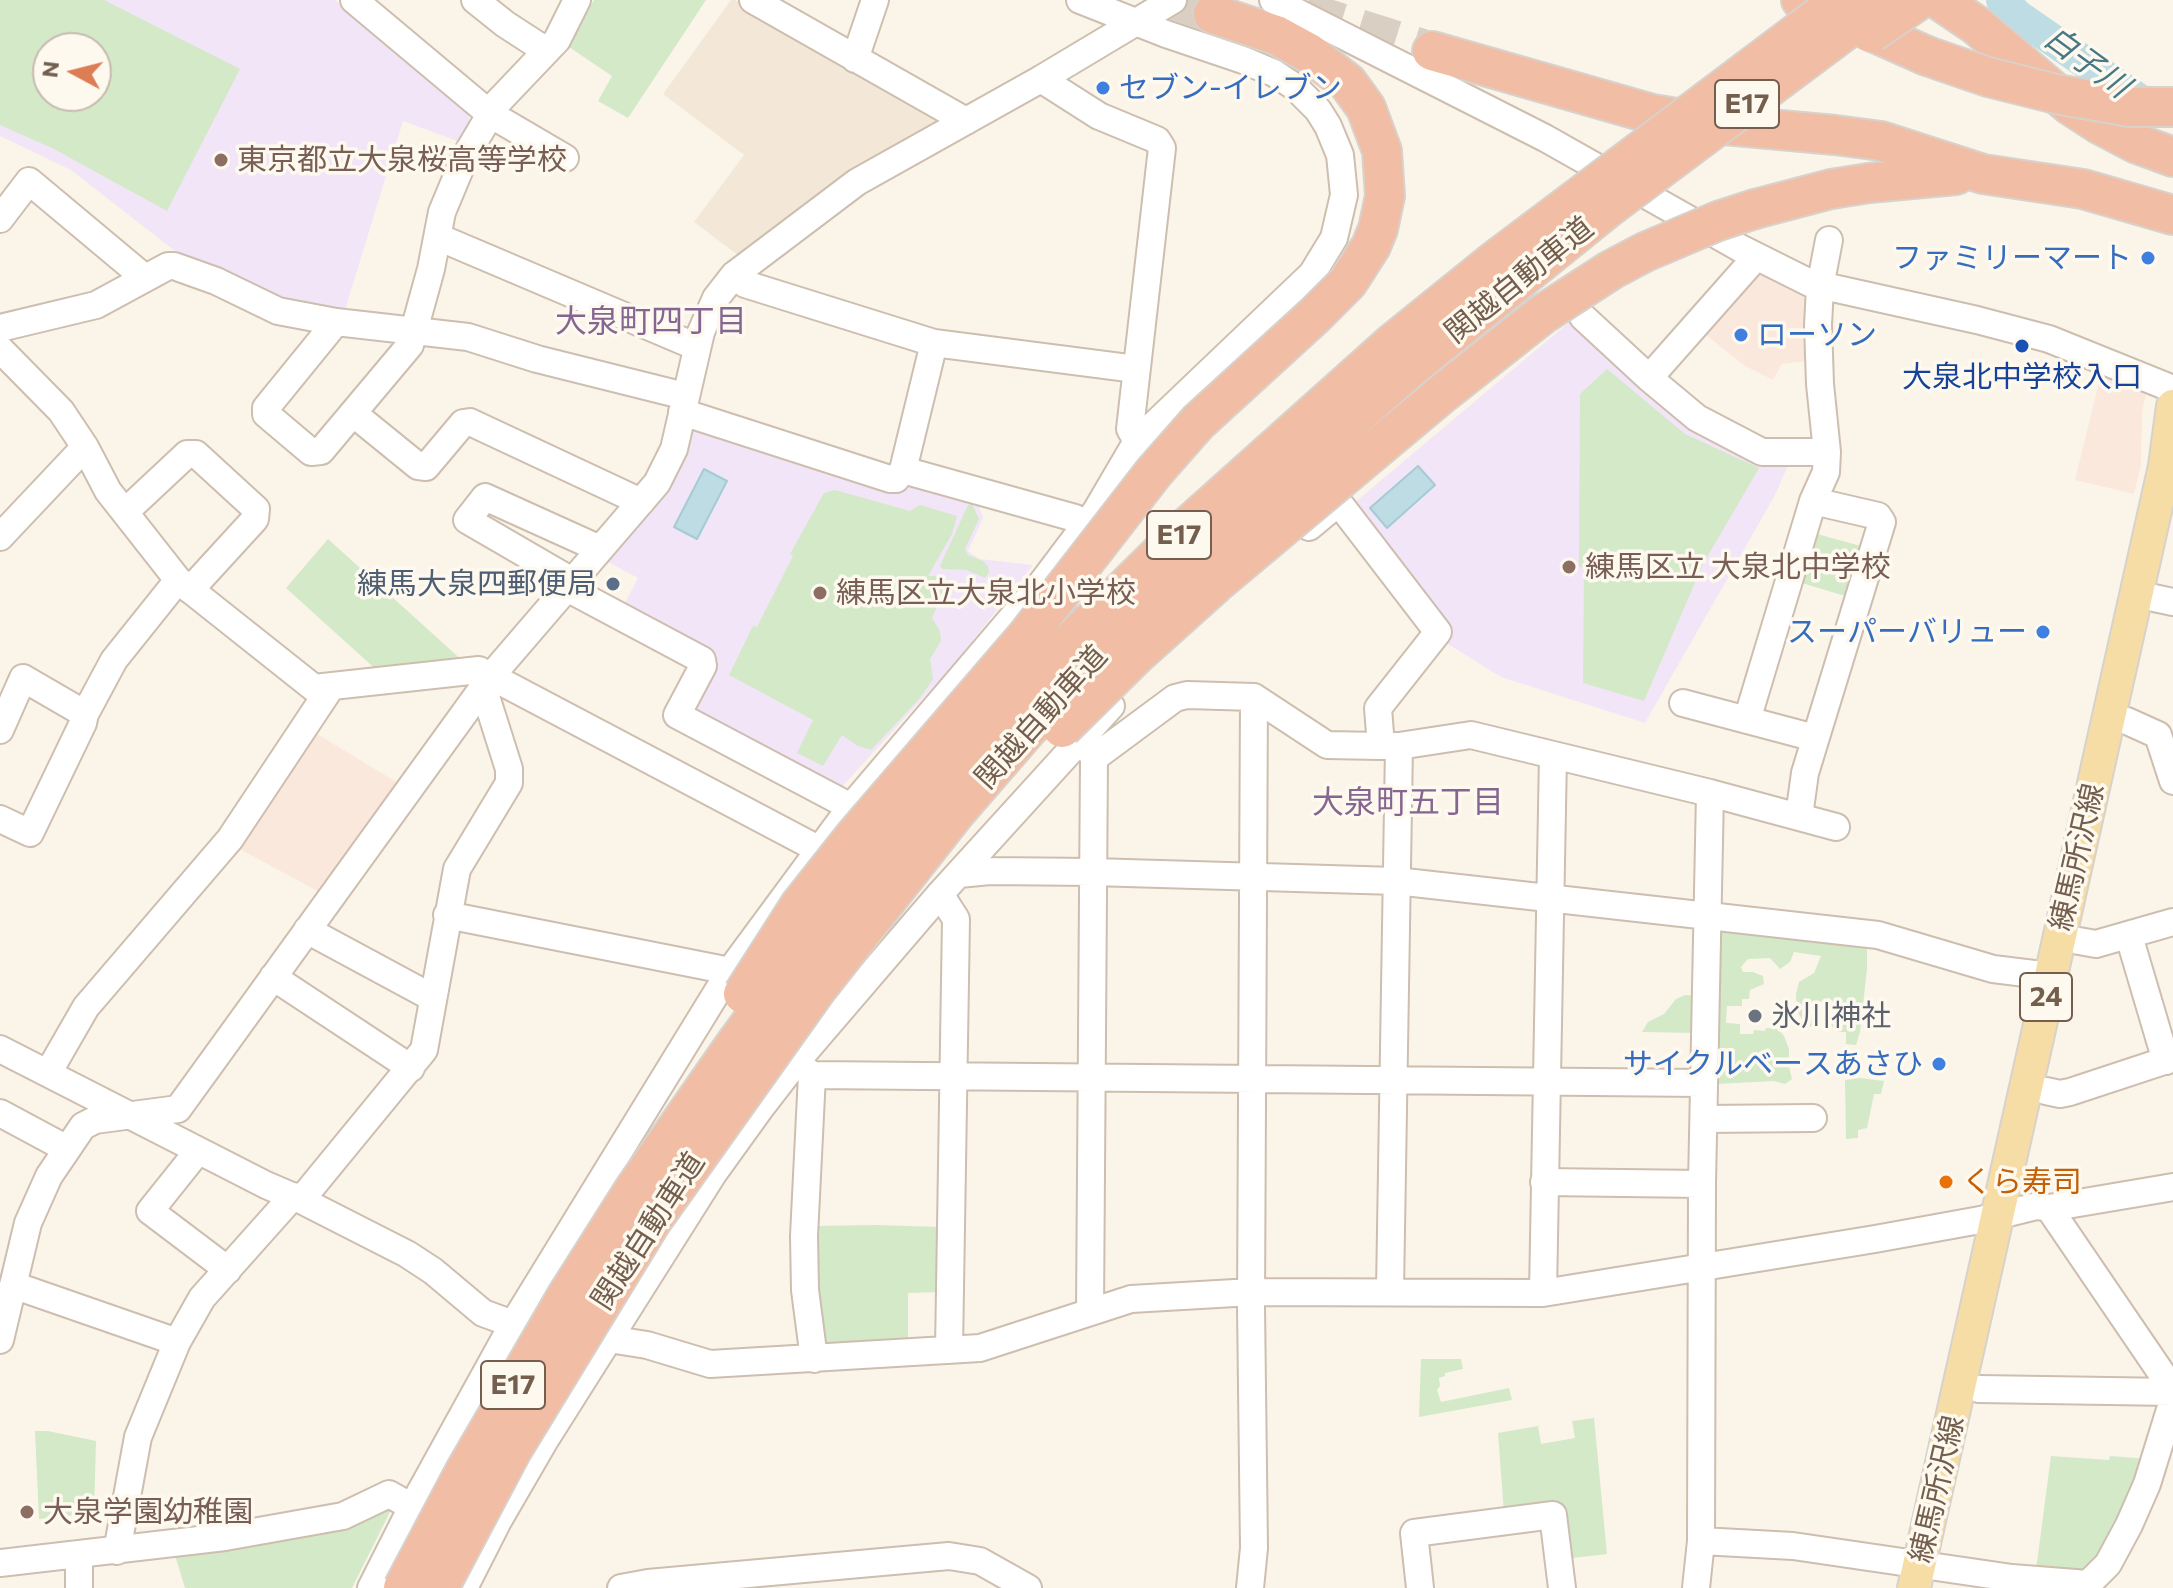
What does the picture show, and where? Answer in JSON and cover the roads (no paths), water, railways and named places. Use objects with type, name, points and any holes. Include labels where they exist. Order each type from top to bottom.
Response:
[{"type":"highway","points":[[1801,0],[1927,56],[1988,77],[2056,94],[2130,107],[2173,107]]},
{"type":"highway","name":"関越自動車道","points":[[403,1588],[517,1378],[635,1188],[809,943],[923,804],[1047,665],[1283,439],[1394,342],[1505,252],[1841,0]]},
{"type":"highway","name":"関越自動車道","points":[[439,1588],[512,1450],[651,1222],[750,1100],[816,990],[955,813],[1096,655],[1410,368],[1609,207],[1886,0]]},
{"type":"highway","points":[[1609,207],[1919,0]]},
{"type":"highway","points":[[1939,0],[1976,25],[2070,105],[2135,143],[2173,157]]},
{"type":"highway","points":[[635,1188],[724,1025],[800,905],[844,849],[1026,637],[1175,448],[1243,379],[1348,282],[1371,246],[1385,196],[1382,151],[1366,108],[1342,78],[1309,53],[1276,35],[1213,14]]},
{"type":"highway","points":[[1432,51],[1652,114],[1714,124],[1881,141],[1983,174],[2083,189],[2124,198],[2173,215]]},
{"type":"highway","points":[[750,1100],[943,853],[1137,654],[1215,584],[1443,393],[1554,306],[1645,252],[1755,209],[1831,189],[1869,183],[1983,174]]},
{"type":"main road","name":"練馬所沢線","points":[[1927,1578],[2021,1211],[2050,976],[2165,466],[2173,406]]},
{"type":"main road","name":"練馬所沢線","points":[[1927,1578],[1979,1389],[2021,1211],[2127,721],[2164,600],[2173,514]]},
{"type":"street","points":[[475,0],[545,50]]},
{"type":"street","points":[[753,0],[966,121]]},
{"type":"street","points":[[855,59],[875,0]]},
{"type":"street","points":[[371,1588],[513,1324],[730,971],[851,807],[1041,584],[1084,525],[1137,441],[1312,274],[1334,238],[1344,195],[1343,167],[1336,143],[1318,110],[1295,87],[1274,73],[1243,60],[1080,0]]},
{"type":"street","points":[[162,1131],[487,681],[657,483],[670,460],[697,347],[716,298],[734,275],[857,182],[1041,79],[1173,0]]},
{"type":"street","points":[[1273,0],[1545,138],[1756,257],[1820,287],[2039,336],[2173,389]]},
{"type":"street","points":[[359,1],[490,114],[565,158]]},
{"type":"street","points":[[336,322],[266,408],[266,414],[311,452],[321,451],[410,345],[442,212],[465,157],[490,114],[557,40],[569,3]]},
{"type":"street","points":[[1041,79],[1099,116],[1157,140],[1162,148],[1130,429],[1137,441]]},
{"type":"street","points":[[0,219],[29,181],[145,278]]},
{"type":"street","points":[[438,237],[697,347]]},
{"type":"street","points":[[1747,720],[1813,501],[1828,466],[1818,357],[1820,287],[1829,240]]},
{"type":"street","points":[[1649,378],[1756,257]]},
{"type":"street","points":[[0,328],[96,305],[174,266],[216,281],[278,311],[336,322],[468,337],[684,404],[890,479],[896,479],[903,470],[934,343]]},
{"type":"street","points":[[734,275],[745,284],[934,343],[1136,369]]},
{"type":"street","points":[[1583,317],[1697,418],[1762,452],[1827,452]]},
{"type":"street","points":[[0,349],[61,411],[85,447],[108,491],[184,585],[314,688],[479,670],[487,681],[509,769],[509,783],[457,869],[424,1050],[297,1198],[202,1298],[177,1342],[138,1437],[124,1551]]},
{"type":"street","points":[[354,414],[418,466],[426,467],[463,423],[470,422],[641,502]]},
{"type":"street","points":[[0,537],[85,447]]},
{"type":"street","points":[[0,819],[30,833],[85,714],[114,660],[184,585],[255,519],[256,509],[196,454],[187,454],[125,512]]},
{"type":"street","points":[[903,470],[1075,518],[1084,525]]},
{"type":"street","points":[[600,549],[485,497],[467,520],[702,660],[703,666],[677,715],[851,807]]},
{"type":"street","points":[[1799,816],[1805,773],[1882,522],[1878,516],[1813,501]]},
{"type":"street","points":[[464,1588],[545,1440],[713,1174],[750,1100],[804,1068],[940,894],[1088,747],[1189,630],[1337,506],[1350,514],[1438,632],[1378,708],[1390,746],[1396,881],[1390,1291]]},
{"type":"street","points":[[986,652],[1088,747],[1093,872],[1090,1311]]},
{"type":"street","points":[[0,730],[23,678],[85,714]]},
{"type":"street","points":[[487,681],[503,685],[818,849]]},
{"type":"street","points":[[48,1073],[86,1007],[230,839],[331,687]]},
{"type":"street","points":[[1088,747],[1180,696],[1212,694],[1254,697],[1327,745],[1390,746],[1471,735],[1836,827]]},
{"type":"street","points":[[1250,1588],[1254,1548],[1254,697]]},
{"type":"street","points":[[1683,703],[1815,738]]},
{"type":"street","points":[[2127,721],[2158,735],[2171,769]]},
{"type":"street","points":[[1543,1293],[1553,755]]},
{"type":"street","points":[[1696,1588],[1701,1541],[1702,1184],[1710,793]]},
{"type":"street","points":[[959,874],[979,871],[1093,872],[1396,881],[1878,935],[1993,969],[2050,976]]},
{"type":"street","points":[[940,894],[956,919],[949,1350]]},
{"type":"street","points":[[447,915],[730,971]]},
{"type":"street","points":[[2079,941],[2096,944],[2173,922]]},
{"type":"street","points":[[307,930],[433,998]]},
{"type":"street","points":[[2046,1091],[2060,1094],[2070,1092],[2169,1060],[2129,936]]},
{"type":"street","points":[[273,977],[411,1068]]},
{"type":"street","points":[[0,1049],[407,1254],[433,1271],[483,1313],[513,1324],[647,1345],[710,1364],[980,1348],[1131,1299],[1252,1292],[1543,1293],[2173,1187]]},
{"type":"street","points":[[804,1068],[953,1075],[1704,1083]]},
{"type":"street","points":[[804,1068],[805,1290],[814,1359]]},
{"type":"street","points":[[0,1340],[13,1285],[10,1249],[28,1223],[49,1176],[101,1100]]},
{"type":"street","points":[[83,1126],[95,1120],[178,1109]]},
{"type":"street","points":[[0,1113],[67,1149]]},
{"type":"street","points":[[1704,1119],[1813,1118]]},
{"type":"street","points":[[198,1151],[150,1211],[228,1270]]},
{"type":"street","points":[[1544,1182],[1702,1184]]},
{"type":"street","points":[[2021,1211],[2173,1391]]},
{"type":"street","points":[[13,1285],[177,1342]]},
{"type":"street","points":[[1979,1389],[2173,1391]]},
{"type":"street","points":[[1701,1541],[1793,1546],[1927,1578],[2012,1578],[2088,1586],[2108,1564],[2129,1525],[2147,1484],[2173,1400]]},
{"type":"street","points":[[0,1563],[225,1537],[343,1516],[389,1494],[412,1507]]},
{"type":"street","points":[[1420,1588],[1414,1533],[1553,1515],[1562,1588]]},
{"type":"street","points":[[79,1554],[79,1588]]},
{"type":"street","points":[[621,1588],[949,1556],[980,1561],[1028,1588]]},
{"type":"water","points":[[1418,466],[1435,485],[1387,528],[1370,508]]},
{"type":"water","points":[[704,469],[727,481],[697,539],[674,527]]},
{"type":"waterway","name":"白子川","points":[[2002,0],[2018,16],[2154,110]]},
{"type":"tunnel","points":[[1172,0],[1213,14]]},
{"type":"tunnel","points":[[1305,11],[1432,51]]},
{"type":"place","name":"セブン-イレブン","points":[[1103,88]]},
{"type":"place","name":"東京都立大泉桜高等学校","points":[[221,160]]},
{"type":"place","name":"ファミリーマート","points":[[2148,258]]},
{"type":"place","name":"ローソン","points":[[1741,335]]},
{"type":"place","name":"大泉北中学校入口","points":[[2022,346]]},
{"type":"place","name":"練馬区立 大泉北中学校","points":[[1569,567]]},
{"type":"place","name":"練馬大泉四郵便局","points":[[613,584]]},
{"type":"place","name":"練馬区立大泉北小学校","points":[[820,593]]},
{"type":"place","name":"スーパーバリュー","points":[[2043,632]]},
{"type":"place","name":"氷川神社","points":[[1755,1016]]},
{"type":"place","name":"サイクルベースあさひ","points":[[1939,1064]]},
{"type":"place","name":"くら寿司","points":[[1946,1182]]},
{"type":"place","name":"大泉学園幼稚園","points":[[27,1512]]},
{"type":"district","name":"大泉町四丁目","points":[[651,321]]},
{"type":"district","name":"大泉町五丁目","points":[[1408,802]]}]
